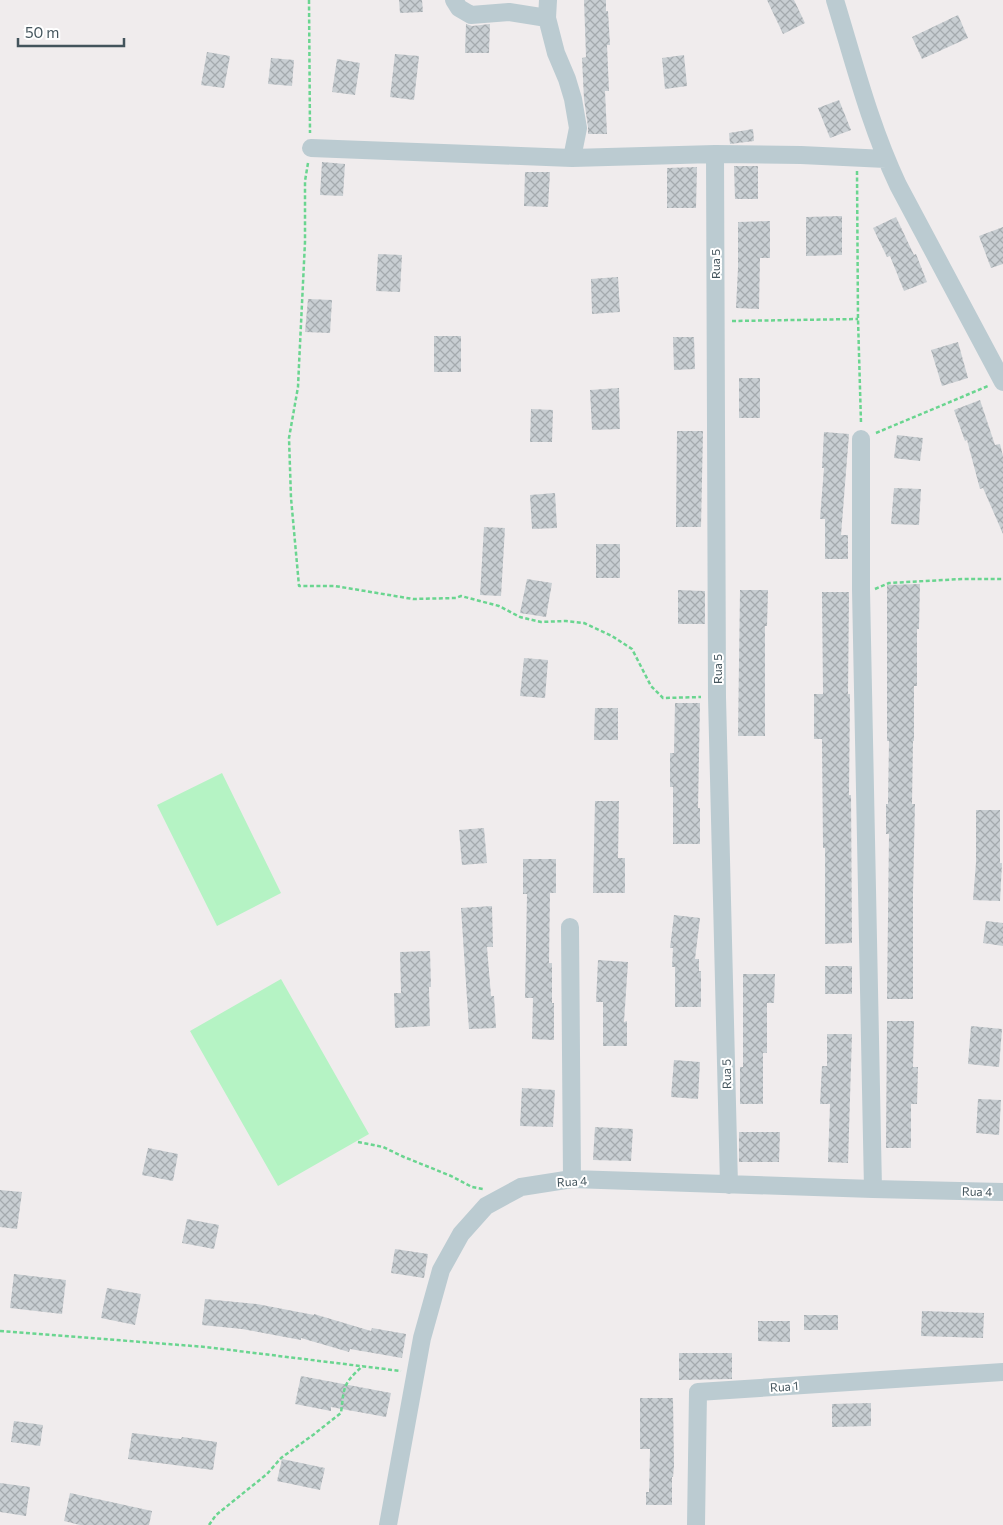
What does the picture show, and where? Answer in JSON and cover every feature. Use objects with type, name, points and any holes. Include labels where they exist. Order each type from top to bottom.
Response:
[{"type":"street","points":[[454,0],[459,8],[471,15],[509,12],[547,18]]},
{"type":"street","points":[[548,0],[547,18],[556,53],[573,99],[578,128],[572,158]]},
{"type":"street","points":[[835,0],[861,88],[886,159],[1002,381]]},
{"type":"street","points":[[311,148],[572,158],[715,154],[886,159]]},
{"type":"street","name":"Rua 5","points":[[715,154],[717,697],[729,1185]]},
{"type":"street","points":[[861,438],[873,1189]]},
{"type":"street","points":[[570,927],[572,1179]]},
{"type":"street","name":"Rua 4","points":[[388,1525],[422,1338],[441,1270],[461,1234],[486,1206],[521,1187],[572,1179],[1003,1192]]},
{"type":"street","name":"Rua 1","points":[[696,1525],[698,1392],[1003,1372]]},
{"type":"path","points":[[309,0],[311,148],[305,181],[305,242],[299,372],[289,438],[291,498],[299,586],[335,586],[414,599],[456,598],[461,596],[499,606],[520,617],[541,622],[584,623],[612,636],[632,649],[651,686],[663,698],[717,697]]},
{"type":"path","points":[[857,158],[861,438],[1002,381]]},
{"type":"path","points":[[716,321],[858,319]]},
{"type":"path","points":[[862,590],[874,589],[889,583],[1003,579]]},
{"type":"path","points":[[358,1142],[383,1147],[472,1187],[487,1189]]},
{"type":"path","points":[[0,1331],[206,1347],[415,1373]]},
{"type":"path","points":[[209,1525],[216,1515],[267,1474],[281,1458],[314,1435],[341,1412],[344,1390],[349,1378],[363,1366]]},
{"type":"green space","points":[[222,773],[281,893],[217,926],[157,805]]},
{"type":"green space","points":[[281,979],[369,1134],[278,1186],[190,1031]]},
{"type":"building","points":[[399,0],[422,0],[423,12],[400,13]]},
{"type":"building","points":[[584,0],[606,0],[606,11],[608,11],[610,45],[607,45],[609,91],[605,91],[607,134],[588,134],[582,58],[586,57]]},
{"type":"building","points":[[767,0],[794,0],[805,23],[783,34]]},
{"type":"building","points":[[958,15],[968,38],[922,59],[912,37]]},
{"type":"building","points":[[466,24],[472,26],[490,24],[489,53],[465,53]]},
{"type":"building","points":[[207,52],[230,56],[224,88],[201,85]]},
{"type":"building","points":[[395,54],[419,56],[414,100],[390,97]]},
{"type":"building","points":[[684,55],[687,86],[665,89],[662,58]]},
{"type":"building","points":[[271,58],[294,60],[292,86],[268,84]]},
{"type":"building","points":[[337,59],[360,63],[355,95],[332,92]]},
{"type":"building","points":[[839,100],[851,130],[830,138],[818,108]]},
{"type":"building","points":[[753,129],[754,141],[730,144],[729,133]]},
{"type":"building","points":[[322,162],[345,164],[343,196],[320,195]]},
{"type":"building","points":[[734,166],[758,166],[758,199],[735,199]]},
{"type":"building","points":[[697,167],[696,208],[667,208],[667,168]]},
{"type":"building","points":[[525,172],[550,172],[548,207],[524,206]]},
{"type":"building","points":[[842,216],[842,255],[806,256],[806,217]]},
{"type":"building","points":[[896,217],[914,255],[916,254],[927,282],[904,291],[890,256],[887,257],[873,228]]},
{"type":"building","points":[[770,221],[770,258],[760,258],[759,309],[736,308],[738,222]]},
{"type":"building","points":[[1003,227],[1003,264],[991,268],[979,236]]},
{"type":"building","points":[[378,254],[402,255],[400,292],[376,291]]},
{"type":"building","points":[[618,277],[620,312],[592,314],[591,279]]},
{"type":"building","points":[[308,299],[332,300],[330,333],[305,332]]},
{"type":"building","points":[[434,336],[461,336],[461,372],[434,372]]},
{"type":"building","points":[[673,337],[694,337],[695,369],[674,370]]},
{"type":"building","points":[[958,342],[968,378],[942,386],[931,350]]},
{"type":"building","points":[[739,378],[760,378],[760,418],[739,418]]},
{"type":"building","points":[[619,388],[620,429],[592,430],[590,390]]},
{"type":"building","points":[[980,400],[995,445],[1000,444],[1003,456],[1003,534],[983,488],[980,489],[967,440],[965,441],[954,410]]},
{"type":"building","points":[[531,409],[553,410],[552,442],[530,442]]},
{"type":"building","points":[[677,431],[703,431],[701,527],[676,527]]},
{"type":"building","points":[[824,432],[849,434],[841,535],[848,535],[848,559],[825,559],[825,519],[820,519],[824,468],[822,468]]},
{"type":"building","points":[[897,435],[923,438],[920,461],[894,458]]},
{"type":"building","points":[[894,488],[921,489],[919,525],[891,524]]},
{"type":"building","points":[[555,493],[557,528],[532,529],[530,495]]},
{"type":"building","points":[[484,527],[505,528],[501,596],[480,595]]},
{"type":"building","points":[[596,544],[620,544],[620,578],[596,578]]},
{"type":"building","points":[[527,579],[552,583],[546,617],[520,613]]},
{"type":"building","points":[[920,584],[919,629],[917,629],[917,686],[914,686],[913,741],[912,804],[915,804],[913,999],[887,999],[889,834],[886,834],[886,804],[888,804],[889,741],[887,741],[887,585]]},
{"type":"building","points":[[678,590],[705,591],[705,624],[678,624]]},
{"type":"building","points":[[740,590],[768,590],[767,626],[765,626],[765,736],[738,736]]},
{"type":"building","points":[[822,592],[849,592],[848,694],[850,694],[849,795],[851,795],[852,943],[825,944],[822,739],[814,739],[814,694],[823,694]]},
{"type":"building","points":[[524,658],[548,660],[545,698],[520,696]]},
{"type":"building","points":[[675,703],[700,703],[698,808],[700,808],[700,844],[673,844],[673,787],[670,787],[670,753],[674,753]]},
{"type":"building","points":[[595,708],[618,708],[618,740],[594,740]]},
{"type":"building","points":[[595,801],[619,801],[618,858],[625,858],[625,893],[593,893]]},
{"type":"building","points":[[976,810],[1000,810],[1000,863],[1002,863],[1000,901],[973,900],[976,863]]},
{"type":"building","points":[[484,828],[487,863],[462,865],[459,830]]},
{"type":"building","points":[[523,859],[556,859],[556,893],[550,893],[549,963],[552,963],[554,1040],[532,1039],[533,998],[525,998],[527,894],[523,894]]},
{"type":"building","points":[[492,906],[493,947],[487,947],[491,996],[494,996],[496,1028],[469,1029],[461,908]]},
{"type":"building","points":[[674,915],[700,918],[695,959],[699,959],[699,971],[701,971],[701,1007],[675,1007],[675,967],[672,967],[673,948],[670,948]]},
{"type":"building","points":[[986,921],[1003,923],[1003,946],[983,943]]},
{"type":"building","points":[[430,951],[430,1026],[395,1028],[394,993],[401,993],[400,952]]},
{"type":"building","points":[[598,960],[628,962],[624,1022],[627,1021],[627,1046],[603,1046],[603,1002],[596,1002]]},
{"type":"building","points":[[825,966],[852,966],[852,994],[825,994]]},
{"type":"building","points":[[743,974],[775,974],[774,1003],[767,1003],[767,1053],[763,1053],[763,1104],[740,1104],[740,1067],[743,1067]]},
{"type":"building","points":[[887,1021],[914,1021],[913,1067],[918,1067],[917,1104],[911,1104],[911,1148],[886,1148]]},
{"type":"building","points":[[971,1026],[1002,1029],[999,1067],[968,1064]]},
{"type":"building","points":[[827,1034],[852,1034],[848,1163],[828,1162],[830,1104],[820,1104],[822,1066],[827,1066]]},
{"type":"building","points":[[674,1060],[700,1062],[698,1099],[671,1097]]},
{"type":"building","points":[[522,1088],[555,1090],[553,1127],[520,1126]]},
{"type":"building","points":[[978,1099],[1001,1100],[999,1135],[976,1133]]},
{"type":"building","points":[[595,1127],[633,1129],[631,1161],[593,1160]]},
{"type":"building","points":[[739,1132],[780,1132],[779,1162],[739,1162]]},
{"type":"building","points":[[148,1148],[178,1154],[173,1181],[142,1175]]},
{"type":"building","points":[[0,1190],[22,1192],[17,1229],[0,1227]]},
{"type":"building","points":[[187,1219],[219,1225],[214,1249],[182,1243]]},
{"type":"building","points":[[395,1249],[428,1254],[424,1278],[391,1273]]},
{"type":"building","points":[[14,1274],[66,1280],[62,1314],[10,1308]]},
{"type":"building","points":[[107,1288],[141,1294],[135,1325],[101,1318]]},
{"type":"building","points":[[205,1299],[257,1304],[314,1314],[371,1331],[372,1328],[406,1334],[402,1358],[350,1349],[349,1352],[301,1338],[301,1340],[242,1329],[202,1325]]},
{"type":"building","points":[[922,1311],[984,1313],[983,1338],[921,1336]]},
{"type":"building","points":[[804,1315],[838,1315],[838,1330],[804,1330]]},
{"type":"building","points":[[758,1321],[790,1321],[790,1342],[758,1341]]},
{"type":"building","points":[[679,1353],[732,1353],[732,1379],[679,1380]]},
{"type":"building","points":[[301,1376],[391,1393],[386,1417],[331,1407],[331,1411],[295,1404]]},
{"type":"building","points":[[640,1398],[673,1398],[674,1466],[672,1505],[646,1505],[646,1492],[649,1492],[650,1449],[640,1449]]},
{"type":"building","points":[[871,1403],[871,1426],[832,1427],[832,1404]]},
{"type":"building","points":[[14,1421],[43,1425],[40,1446],[11,1442]]},
{"type":"building","points":[[132,1433],[217,1442],[213,1470],[128,1459]]},
{"type":"building","points":[[282,1459],[325,1468],[320,1490],[277,1481]]},
{"type":"building","points":[[0,1483],[30,1487],[26,1516],[0,1512]]},
{"type":"building","points":[[70,1493],[152,1511],[149,1525],[80,1525],[64,1521]]}]
